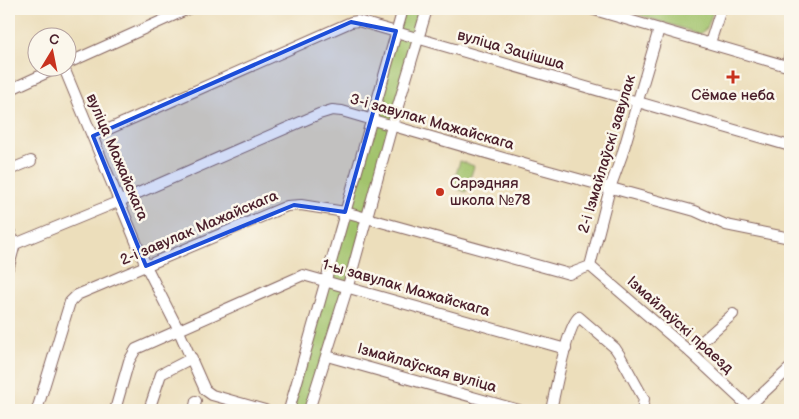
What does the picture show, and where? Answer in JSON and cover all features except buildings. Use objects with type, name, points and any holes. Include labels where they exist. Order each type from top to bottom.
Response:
[{"type":"street","points":[[78,58],[188,9]]},
{"type":"street","points":[[288,410],[327,281],[370,120],[403,9]]},
{"type":"street","points":[[309,410],[348,286],[392,126],[427,9]]},
{"type":"street","points":[[591,9],[615,12],[659,29],[788,66],[790,53]]},
{"type":"street","points":[[710,43],[721,9]]},
{"type":"street","name":"вуліца Зацішша","points":[[92,136],[351,22],[358,21],[790,146]]},
{"type":"street","name":"2-і Ізмайлаўскі завулак","points":[[590,266],[610,188],[659,29]]},
{"type":"street","points":[[9,90],[35,78]]},
{"type":"street","name":"вуліца Мажайскага","points":[[68,78],[146,266],[208,393],[226,400],[265,410]]},
{"type":"street","name":"3-і завулак Мажайскага","points":[[15,244],[328,111],[337,110],[695,211],[726,225],[790,238]]},
{"type":"street","points":[[9,170],[31,161]]},
{"type":"street","name":"2-і завулак Мажайскага","points":[[38,410],[70,302],[77,295],[287,206],[301,205],[345,212],[569,274],[590,266]]},
{"type":"street","points":[[9,230],[15,244],[9,266]]},
{"type":"street","name":"Ізмайлаўскі праезд","points":[[590,266],[690,352],[747,409]]},
{"type":"street","name":"1-ы завулак Мажайскага","points":[[116,410],[129,361],[136,349],[300,275],[308,275],[348,286],[566,349]]},
{"type":"street","points":[[690,352],[733,314]]},
{"type":"street","points":[[552,410],[573,322],[579,317],[615,348],[644,399],[642,410]]},
{"type":"street","name":"Ізмайлаўская вуліца","points":[[327,356],[519,410]]},
{"type":"street","points":[[149,410],[161,374],[192,358]]},
{"type":"street","points":[[747,409],[790,368]]},
{"type":"highlighted area","points":[[351,22],[396,31],[345,212],[294,205],[146,266],[93,136]]},
{"type":"green space","points":[[403,9],[427,9],[309,410],[289,410]]},
{"type":"green space","points":[[624,9],[714,9],[707,28],[700,34]]},
{"type":"green space","points":[[460,161],[474,166],[466,192],[452,187]]},
{"type":"place","name":"Сёмае неба","points":[[733,77]]},
{"type":"place","name":"Сярэдняя школа №78","points":[[440,192]]}]
